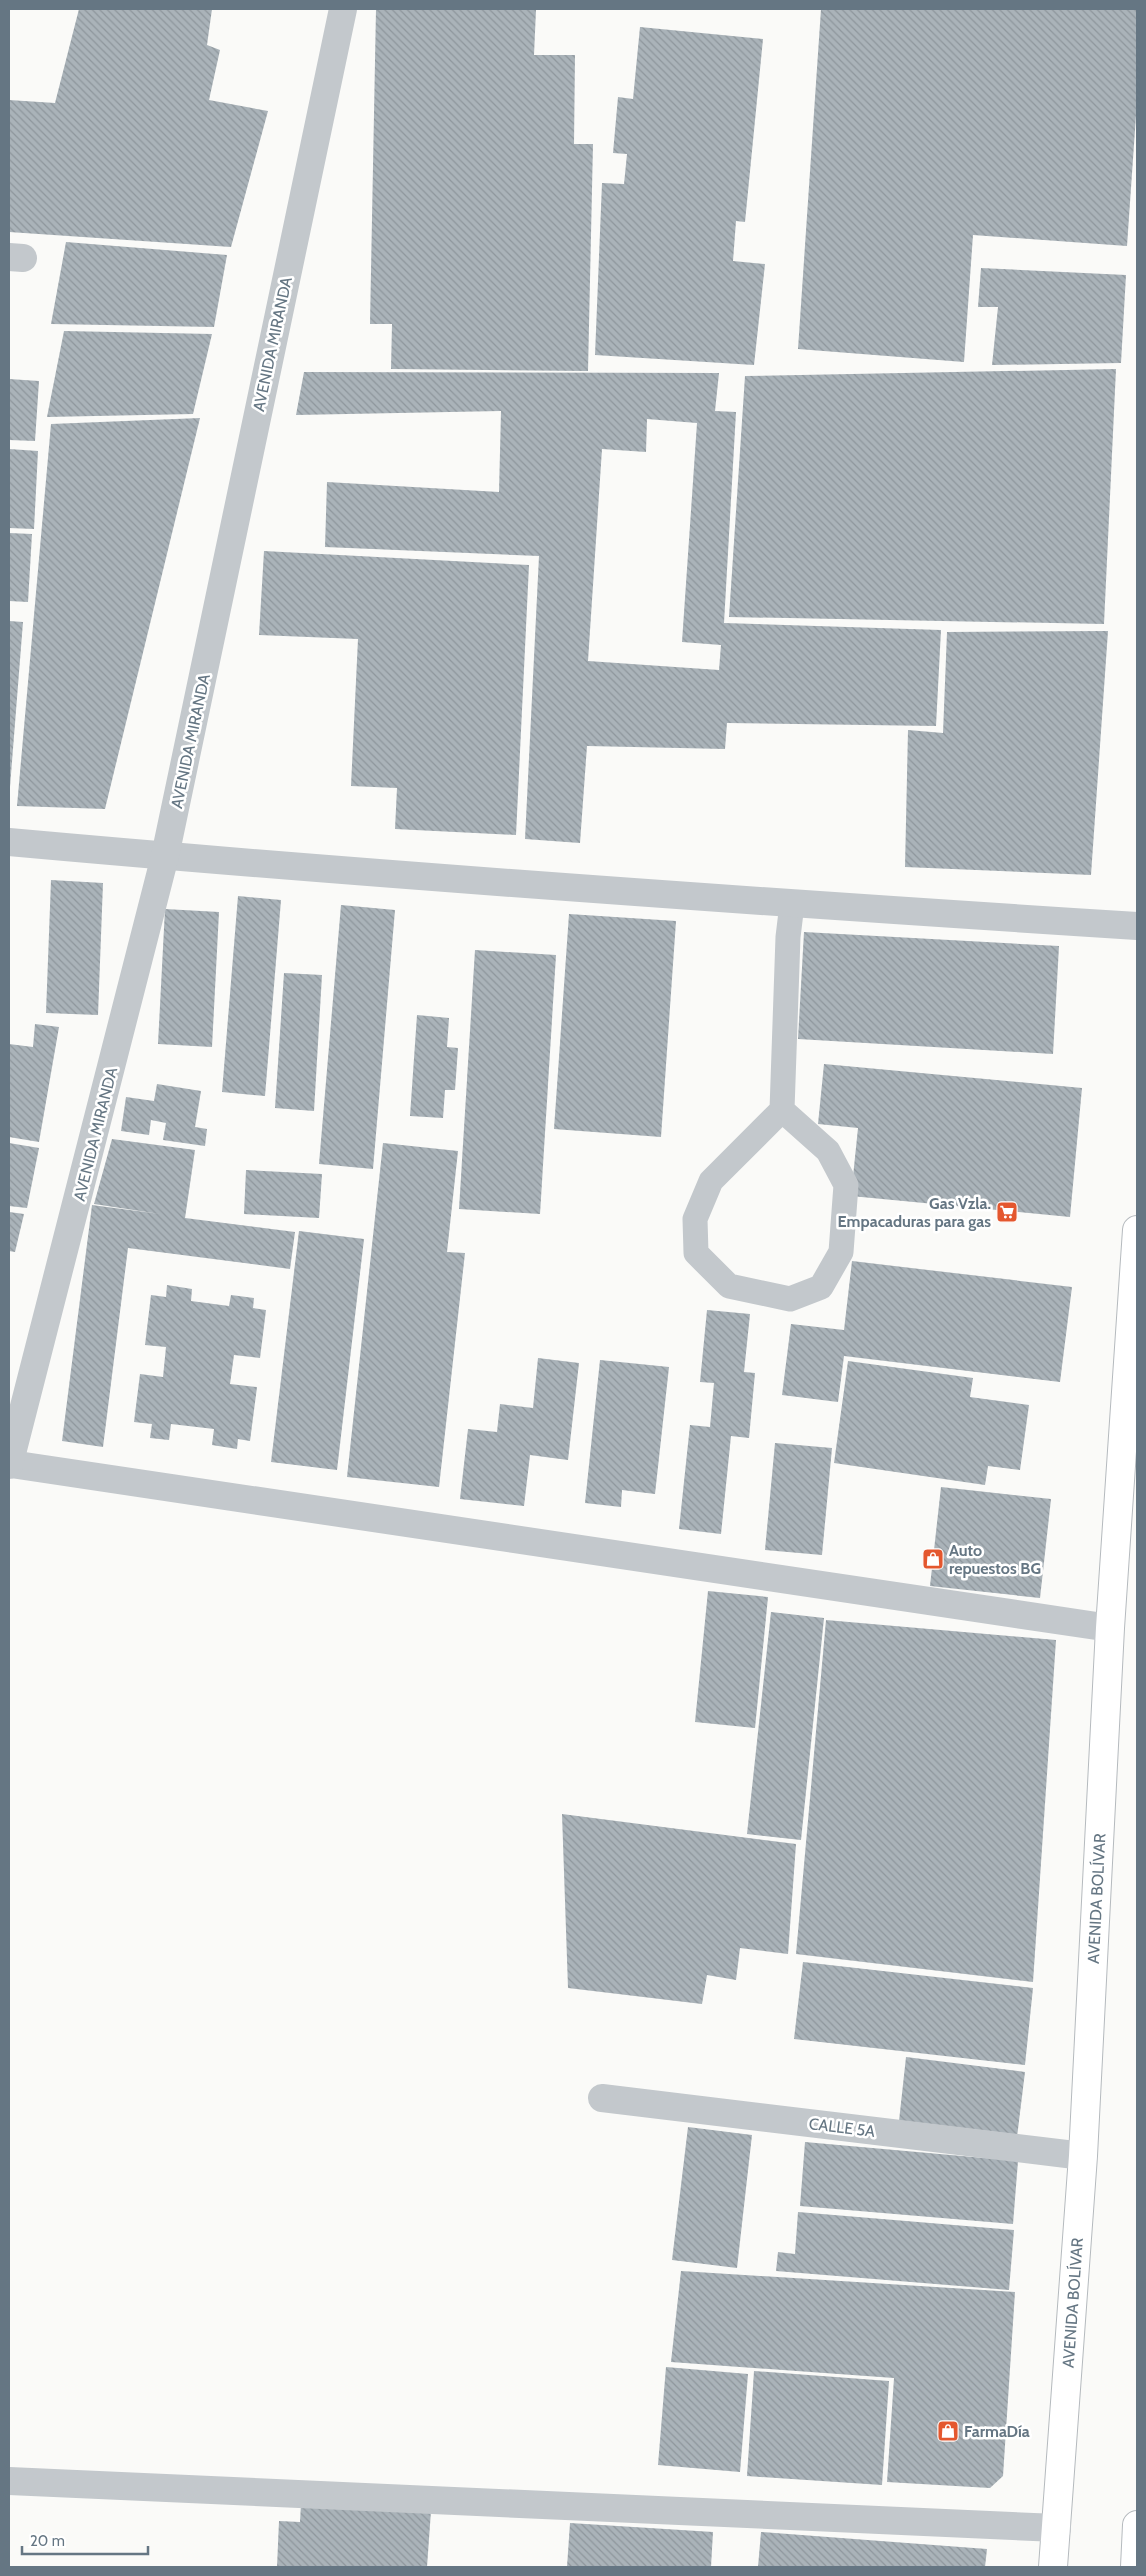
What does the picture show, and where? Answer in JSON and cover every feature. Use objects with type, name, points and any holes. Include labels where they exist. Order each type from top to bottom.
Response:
[{"type":"main road","name":"AVENIDA BOLÍVAR","points":[[1053,2567],[1083,2156],[1110,1628],[1137,1230]]},
{"type":"main road","points":[[1135,2567],[1137,2525]]},
{"type":"street","name":"AVENIDA MIRANDA","points":[[10,1465],[165,856],[342,9]]},
{"type":"street","points":[[9,842],[165,856],[792,904],[1137,926]]},
{"type":"street","points":[[10,1465],[1110,1628]]},
{"type":"street","name":"CALLE 5A","points":[[602,2098],[1083,2156]]},
{"type":"street","points":[[9,2480],[1057,2528]]},
{"type":"lane","points":[[782,1110],[828,1151],[846,1185],[841,1252],[821,1286],[790,1299],[728,1286],[696,1253],[694,1219],[711,1181],[782,1110],[787,946],[792,904]]},
{"type":"building","points":[[79,9],[212,9],[207,45],[220,50],[209,100],[268,111],[231,247],[9,232],[9,100],[55,103]]},
{"type":"building","points":[[376,9],[536,10],[534,55],[575,55],[574,144],[593,144],[588,371],[391,369],[392,324],[370,324]]},
{"type":"building","points":[[821,9],[1137,9],[1137,101],[1127,246],[973,235],[964,362],[798,349]]},
{"type":"building","points":[[640,27],[763,39],[745,222],[736,221],[733,261],[765,264],[754,365],[595,355],[602,183],[624,184],[627,154],[613,153],[618,97],[633,99]]},
{"type":"building","points":[[66,242],[227,255],[214,327],[51,324]]},
{"type":"building","points":[[981,268],[1126,275],[1121,363],[992,365],[998,307],[978,307]]},
{"type":"building","points":[[64,331],[212,334],[193,414],[47,417]]},
{"type":"building","points":[[1116,369],[1104,624],[729,617],[745,376]]},
{"type":"building","points":[[304,372],[719,373],[715,411],[736,412],[724,623],[941,630],[936,726],[727,723],[725,749],[587,746],[580,843],[525,839],[539,556],[325,547],[327,482],[499,492],[501,411],[296,415]],"holes":[[[647,419],[697,423],[682,642],[721,645],[719,670],[588,661],[602,449],[646,452]]]},
{"type":"building","points":[[9,379],[39,381],[35,441],[9,440]]},
{"type":"building","points":[[200,418],[105,809],[17,806],[51,424]]},
{"type":"building","points":[[9,449],[38,451],[34,529],[9,528]]},
{"type":"building","points":[[9,533],[32,534],[28,602],[9,601]]},
{"type":"building","points":[[264,551],[529,565],[516,835],[395,829],[397,788],[351,786],[358,639],[259,635]]},
{"type":"building","points":[[9,621],[23,622],[10,787],[9,787]]},
{"type":"building","points":[[1108,631],[1091,875],[905,867],[908,730],[943,733],[947,632]]},
{"type":"building","points":[[51,880],[103,883],[98,1015],[46,1013]]},
{"type":"building","points":[[238,896],[281,900],[265,1096],[222,1092]]},
{"type":"building","points":[[341,905],[395,910],[373,1169],[319,1164]]},
{"type":"building","points":[[165,909],[219,912],[212,1047],[158,1044]]},
{"type":"building","points":[[569,914],[676,921],[661,1137],[554,1129]]},
{"type":"building","points":[[804,932],[1059,946],[1053,1054],[798,1039]]},
{"type":"building","points":[[475,950],[556,955],[540,1214],[459,1209]]},
{"type":"building","points":[[284,973],[322,975],[314,1111],[275,1108]]},
{"type":"building","points":[[417,1015],[449,1018],[447,1047],[458,1048],[455,1090],[445,1090],[443,1118],[410,1116]]},
{"type":"building","points":[[35,1024],[59,1027],[39,1142],[9,1137],[9,1044],[33,1047]]},
{"type":"building","points":[[824,1064],[1082,1088],[1070,1217],[851,1196],[858,1128],[818,1124]]},
{"type":"building","points":[[157,1084],[201,1091],[195,1127],[207,1129],[205,1146],[163,1140],[166,1123],[151,1120],[149,1135],[121,1131],[126,1097],[154,1101]]},
{"type":"building","points":[[112,1139],[195,1150],[185,1218],[295,1232],[290,1269],[128,1248],[103,1447],[62,1441],[92,1205],[160,1214],[94,1204]]},
{"type":"building","points":[[9,1143],[39,1148],[27,1208],[9,1206]]},
{"type":"building","points":[[383,1143],[458,1151],[447,1252],[465,1253],[439,1487],[347,1477]]},
{"type":"building","points":[[246,1170],[322,1174],[319,1218],[244,1214]]},
{"type":"building","points":[[9,1212],[24,1214],[15,1252],[9,1251]]},
{"type":"building","points":[[299,1231],[364,1239],[337,1470],[271,1462]]},
{"type":"building","points":[[852,1261],[1072,1287],[1060,1382],[844,1356],[838,1402],[782,1395],[791,1324],[844,1330]]},
{"type":"building","points":[[167,1285],[192,1289],[191,1301],[229,1306],[231,1295],[254,1298],[253,1308],[266,1310],[260,1358],[234,1355],[230,1384],[257,1387],[250,1441],[238,1439],[237,1449],[212,1445],[214,1429],[171,1424],[169,1440],[150,1438],[152,1424],[134,1422],[140,1374],[163,1377],[166,1347],[145,1345],[151,1295],[166,1297]]},
{"type":"building","points":[[707,1310],[750,1314],[744,1372],[755,1373],[749,1438],[731,1436],[721,1534],[679,1529],[690,1425],[710,1427],[714,1383],[700,1382]]},
{"type":"building","points":[[538,1358],[579,1363],[568,1460],[530,1455],[524,1506],[460,1499],[468,1429],[497,1432],[500,1404],[533,1408]]},
{"type":"building","points":[[600,1360],[669,1367],[655,1494],[622,1490],[621,1507],[585,1503]]},
{"type":"building","points":[[848,1361],[973,1378],[970,1397],[1029,1405],[1020,1470],[988,1466],[985,1485],[834,1463]]},
{"type":"building","points":[[775,1443],[832,1448],[822,1555],[765,1550]]},
{"type":"building","points":[[941,1487],[1051,1499],[1040,1598],[930,1586]]},
{"type":"building","points":[[708,1591],[768,1597],[755,1728],[695,1722]]},
{"type":"building","points":[[771,1612],[824,1618],[801,1840],[747,1834]]},
{"type":"building","points":[[826,1620],[1056,1640],[1033,1982],[796,1954]]},
{"type":"building","points":[[562,1814],[796,1844],[788,1954],[740,1948],[736,1980],[707,1975],[702,2004],[568,1988]]},
{"type":"building","points":[[803,1962],[1033,1988],[1025,2065],[794,2039]]},
{"type":"building","points":[[906,2057],[1025,2072],[1017,2137],[899,2121]]},
{"type":"building","points":[[688,2127],[752,2135],[737,2268],[672,2260]]},
{"type":"building","points":[[805,2142],[1018,2161],[1013,2224],[800,2206]]},
{"type":"building","points":[[798,2212],[1014,2230],[1009,2290],[776,2271],[778,2252],[795,2254]]},
{"type":"building","points":[[681,2271],[1015,2292],[1003,2476],[990,2488],[887,2482],[894,2378],[671,2362]]},
{"type":"building","points":[[666,2367],[748,2374],[740,2472],[658,2465]]},
{"type":"building","points":[[754,2371],[889,2381],[882,2485],[747,2476]]},
{"type":"building","points":[[301,2504],[431,2511],[427,2567],[277,2567],[279,2521],[300,2522]]},
{"type":"building","points":[[570,2523],[713,2532],[711,2567],[567,2567]]},
{"type":"building","points":[[761,2532],[987,2549],[985,2567],[758,2567]]},
{"type":"place","name":"Gas Vzla. Empacaduras para gas","points":[[1007,1212]]},
{"type":"place","name":"Auto repuestos BG","points":[[933,1559]]},
{"type":"place","name":"FarmaDía","points":[[948,2431]]}]
